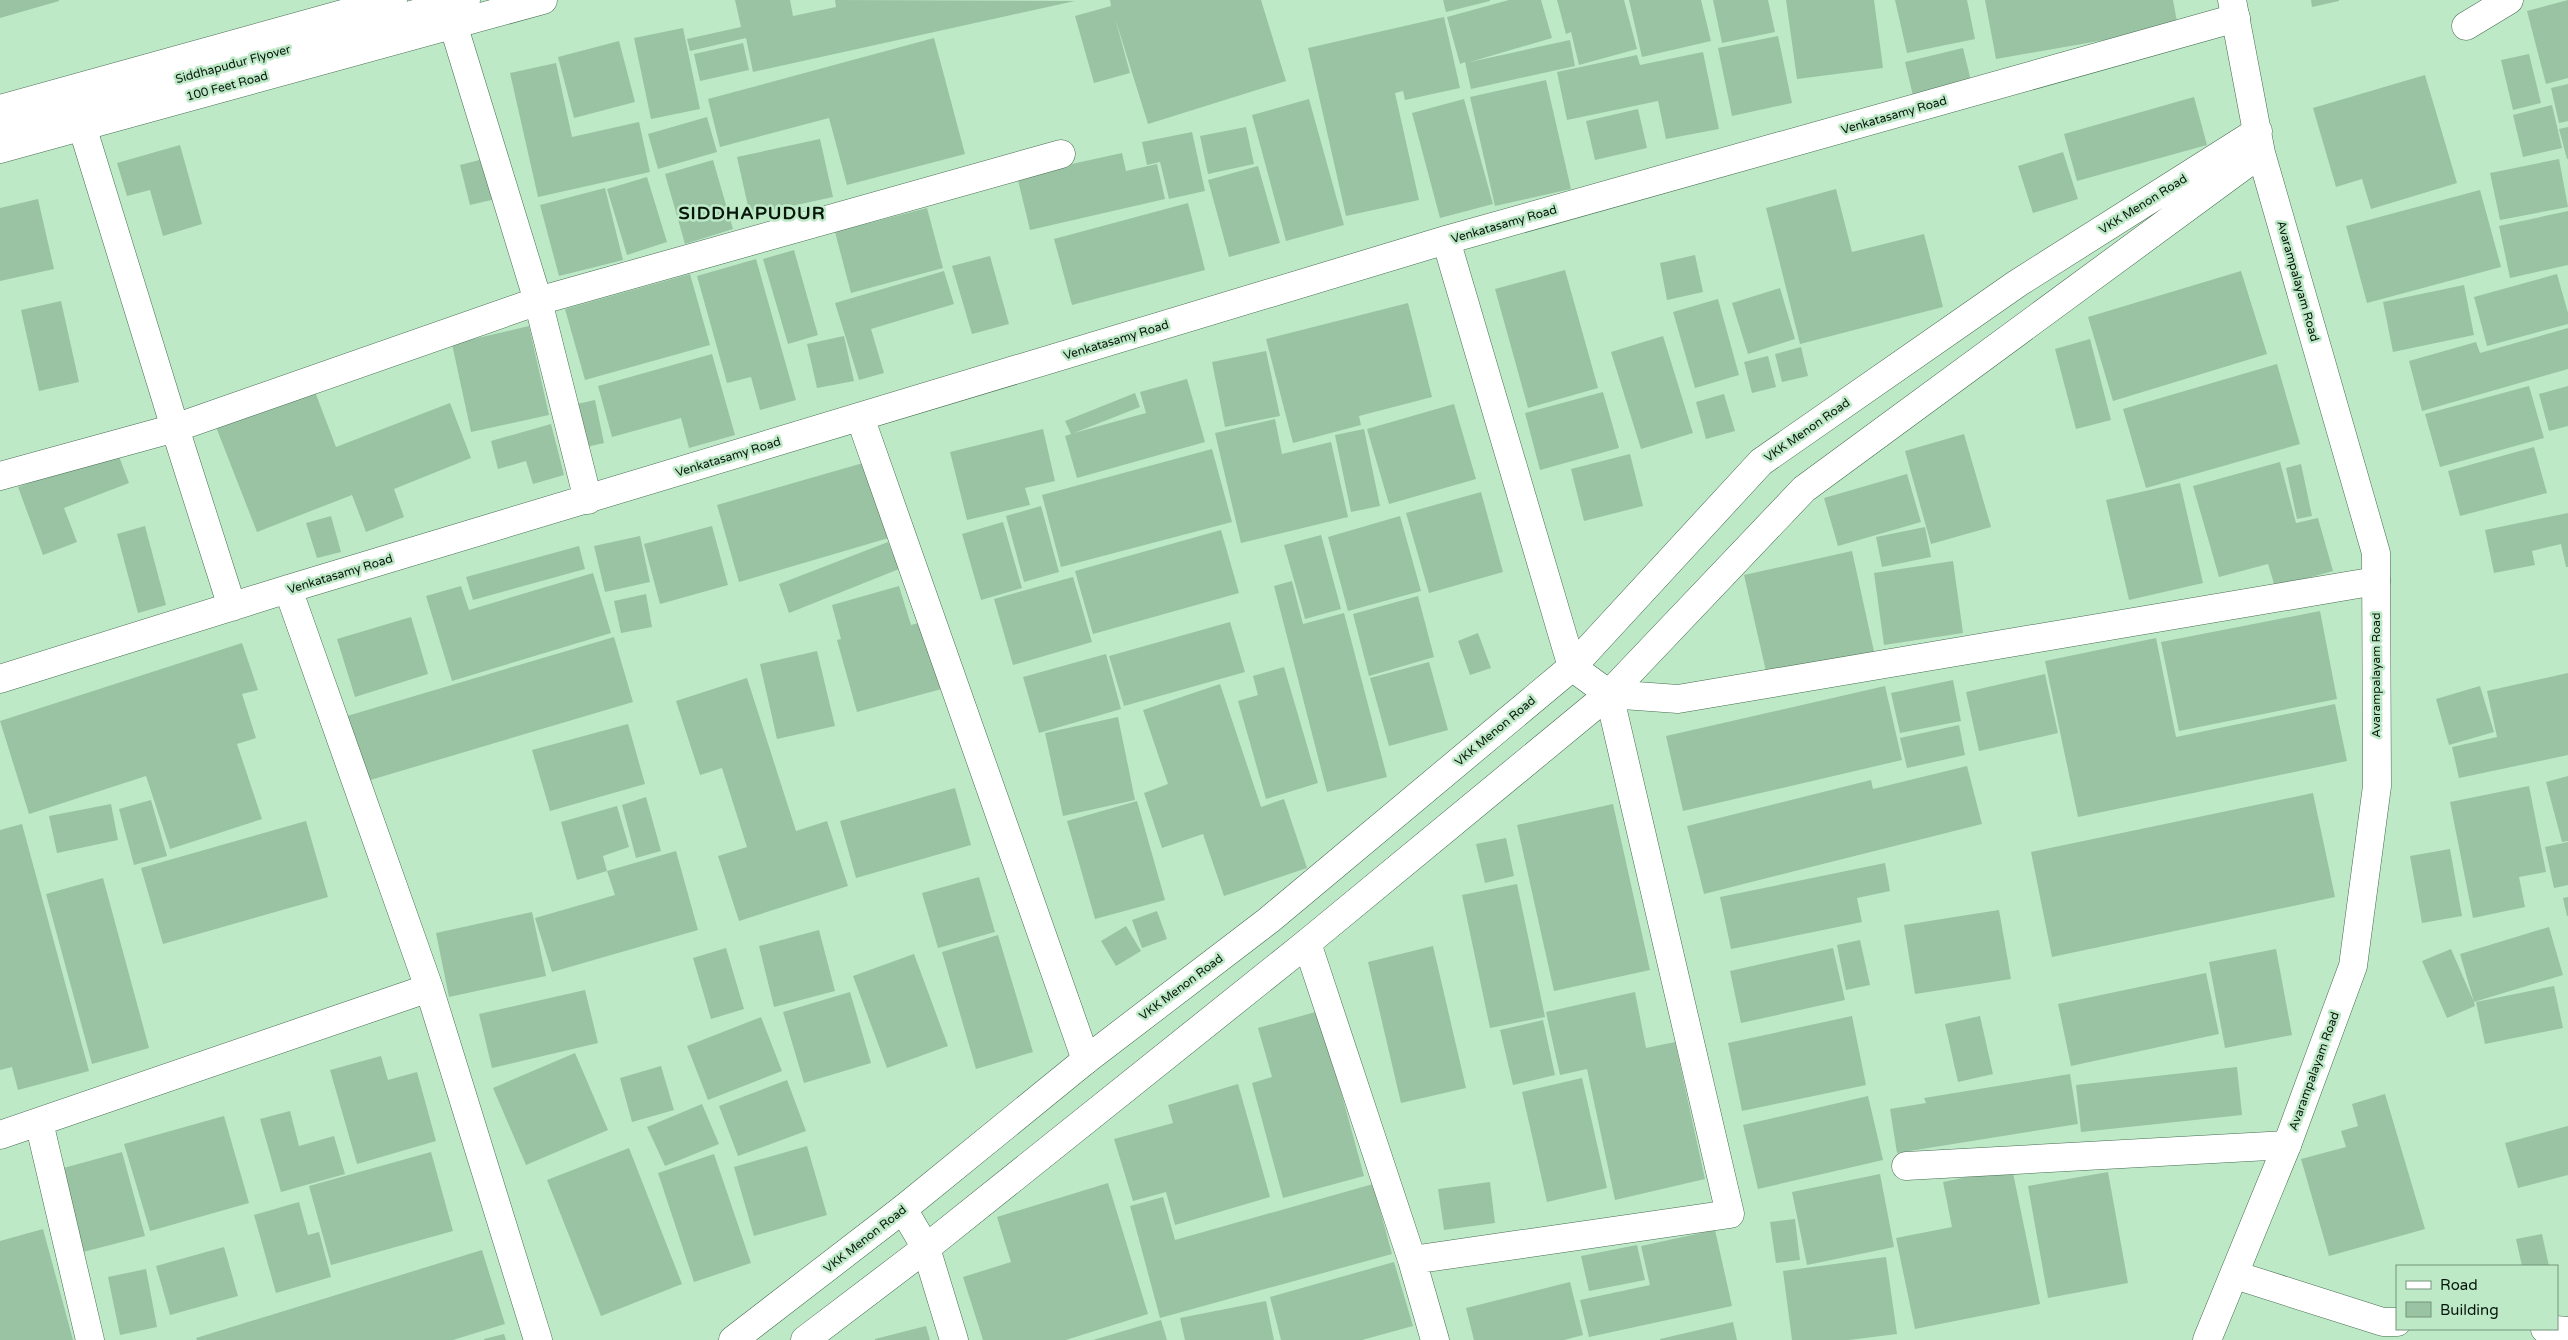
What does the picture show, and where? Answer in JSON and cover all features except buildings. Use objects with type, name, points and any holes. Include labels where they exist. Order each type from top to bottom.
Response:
[{"type":"street","points":[[0,109],[393,0]]},
{"type":"street","name":"Siddhapudur Flyover","points":[[0,127],[466,0]]},
{"type":"street","name":"100 Feet Road","points":[[0,149],[543,0]]},
{"type":"street","points":[[2466,26],[2509,0]]},
{"type":"street","name":"Avarampalayam Road","points":[[2207,1340],[2287,1145],[2353,966],[2376,786],[2376,553],[2259,142],[2234,9]]},
{"type":"street","name":"Venkatasamy Road","points":[[0,679],[1446,240],[2234,9]]},
{"type":"street","points":[[453,24],[538,301],[588,500]]},
{"type":"street","points":[[82,126],[174,428],[232,607]]},
{"type":"street","name":"VKK Menon Road","points":[[733,1340],[903,1209],[1086,1060],[1269,920],[1572,667],[1761,462],[2018,283],[2259,142]]},
{"type":"street","name":"VKK Menon Road","points":[[805,1340],[926,1248],[1307,943],[1609,694],[1804,489],[2259,142]]},
{"type":"street","points":[[0,476],[174,428],[538,301],[1061,154]]},
{"type":"street","points":[[1446,240],[1572,667],[1609,694],[1678,700],[2376,581]]},
{"type":"street","points":[[860,417],[1086,1060]]},
{"type":"street","points":[[288,590],[429,988],[538,1340]]},
{"type":"street","points":[[1412,1260],[1730,1214],[1609,694]]},
{"type":"street","points":[[1307,943],[1412,1260],[1435,1340]]},
{"type":"street","points":[[0,1135],[429,988]]},
{"type":"street","points":[[39,1122],[90,1340]]},
{"type":"street","points":[[1906,1166],[2287,1145]]},
{"type":"street","points":[[903,1209],[926,1248],[954,1340]]},
{"type":"street","points":[[2235,1275],[2390,1328]]},
{"type":"district","name":"SIDDHAPUDUR","points":[[752,213]]}]
